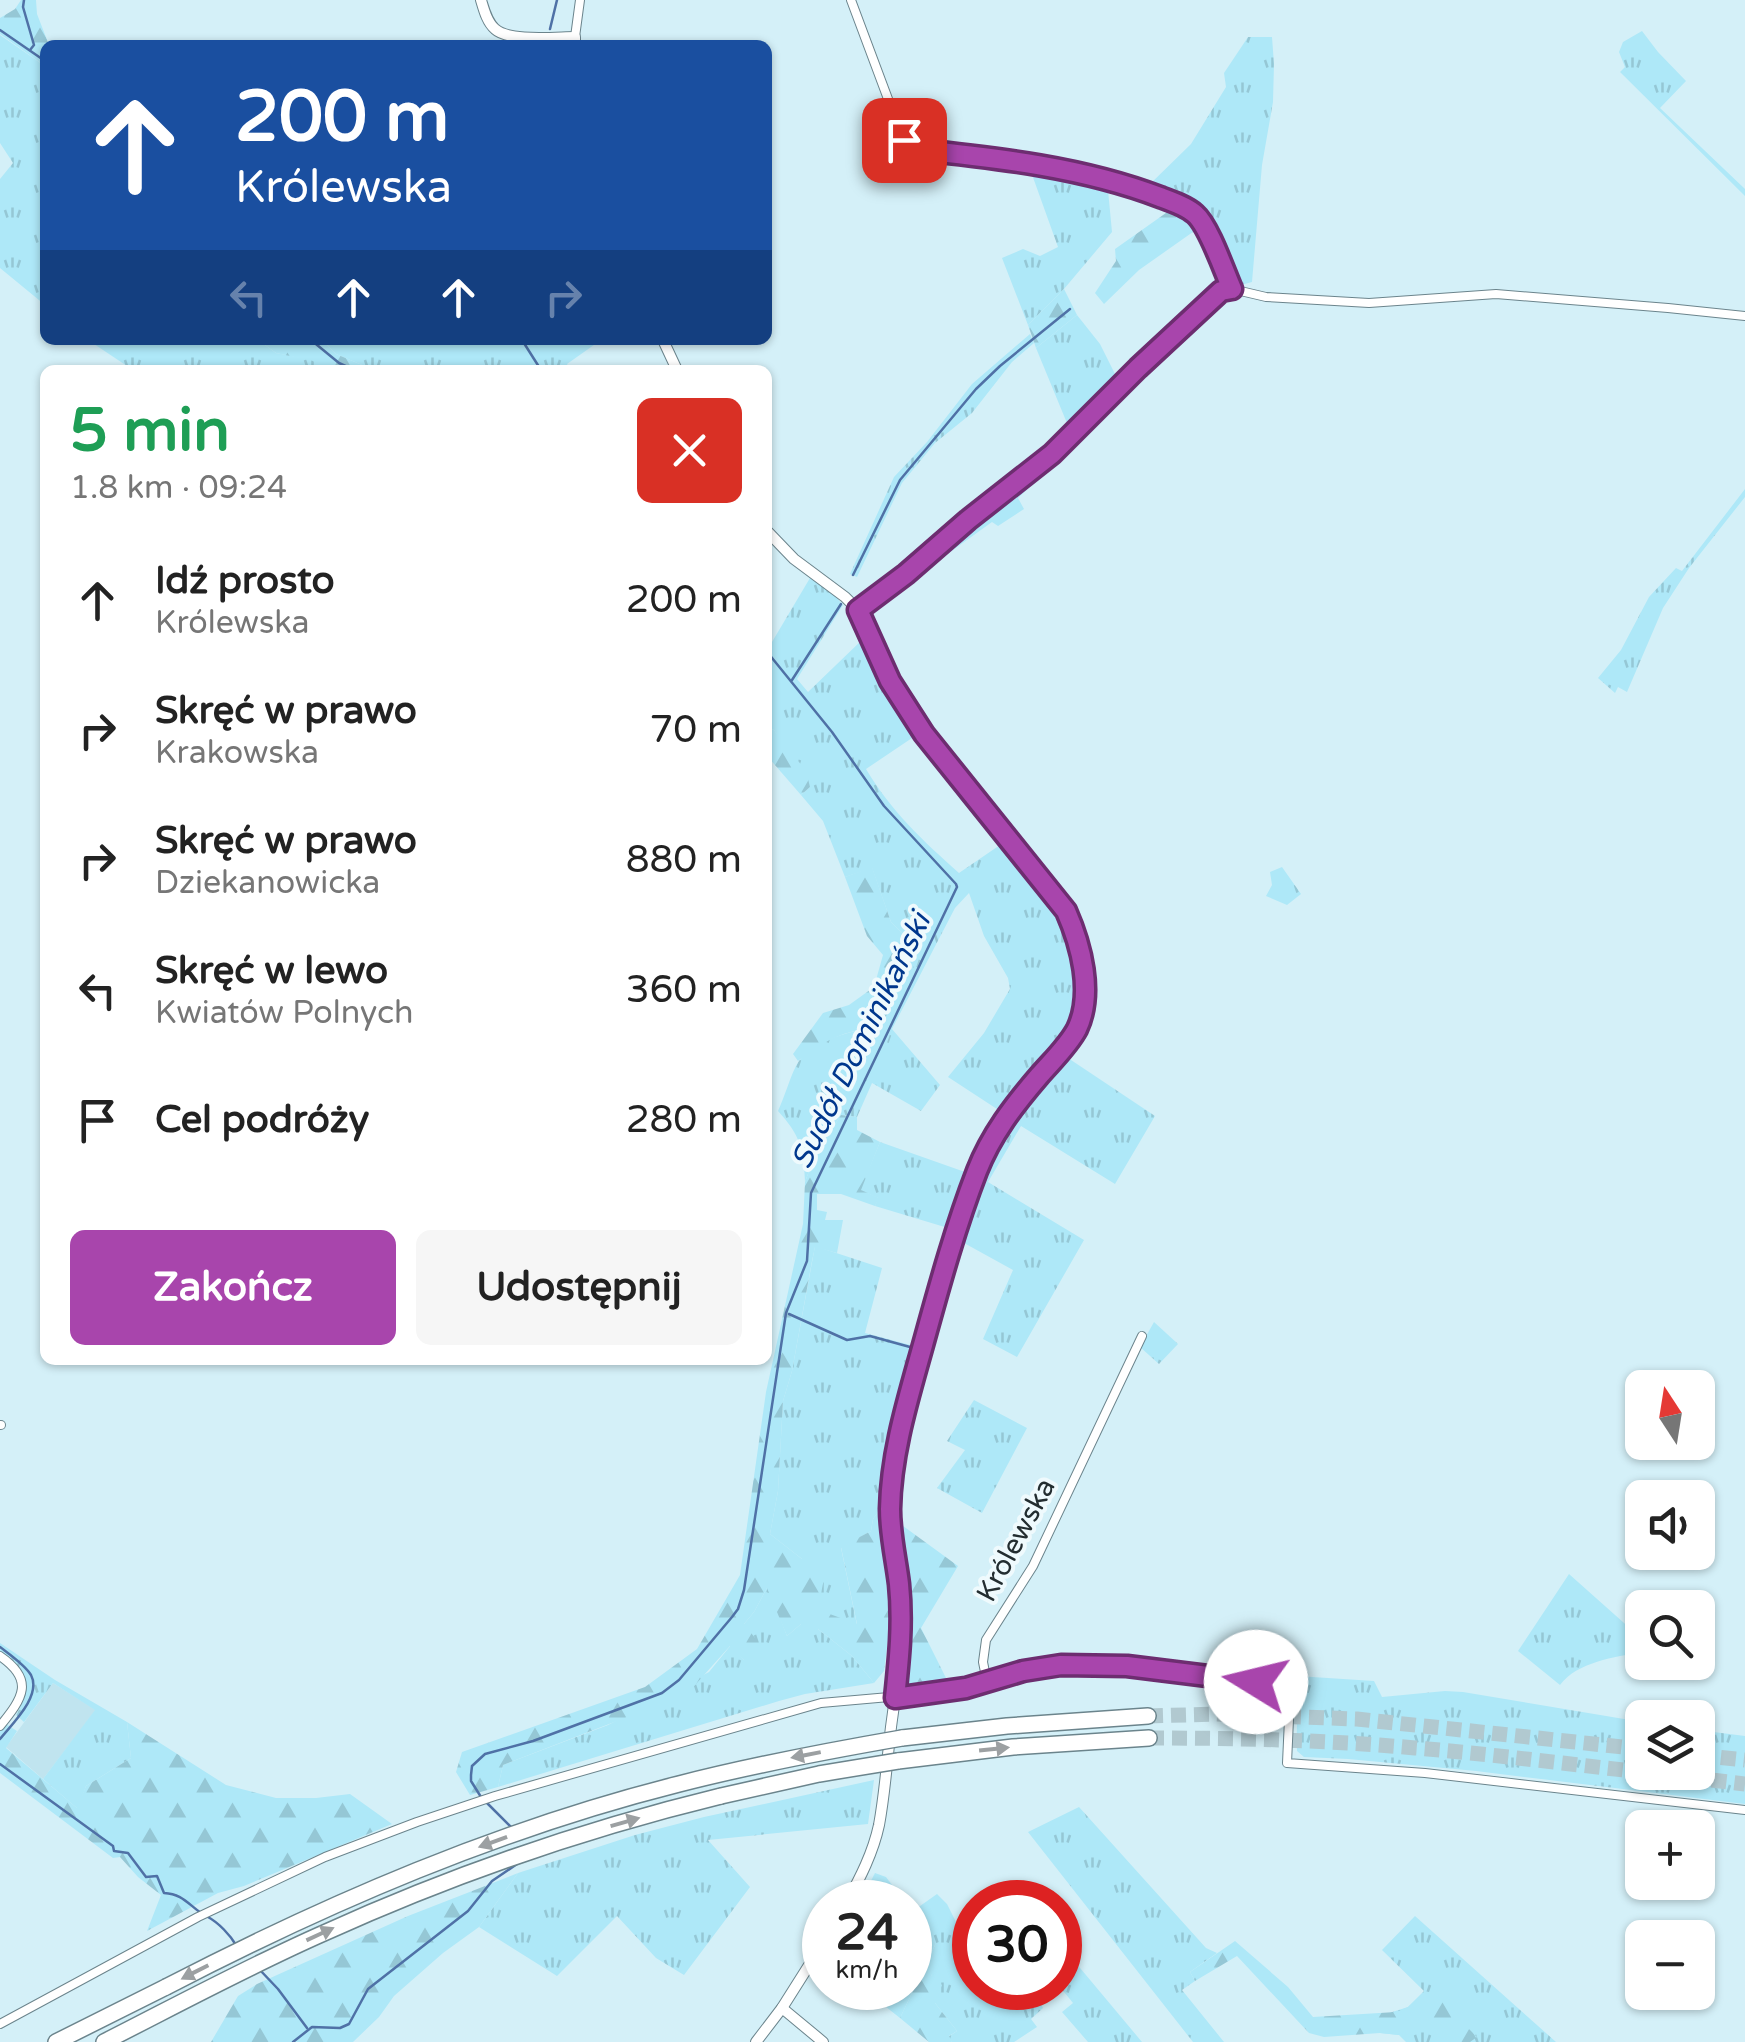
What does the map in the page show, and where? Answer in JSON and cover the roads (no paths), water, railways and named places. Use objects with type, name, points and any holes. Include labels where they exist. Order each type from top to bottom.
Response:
[{"type":"highway","points":[[56,2042],[334,1904],[520,1832],[677,1784],[902,1738],[1148,1716]]},
{"type":"highway","points":[[104,2042],[320,1934],[496,1862],[624,1822],[819,1774],[898,1761],[1013,1747],[1149,1738]]},
{"type":"street","points":[[481,0],[488,21],[501,34],[561,40]]},
{"type":"street","points":[[575,40],[580,0]]},
{"type":"street","points":[[851,0],[908,146],[1014,160],[1130,186],[1170,201],[1196,215],[1232,289]]},
{"type":"street","points":[[858,610],[1052,454],[1221,291],[1368,304],[1496,294],[1745,316]]},
{"type":"street","points":[[772,536],[794,560],[858,610],[890,681],[924,734],[1066,911],[1078,944],[1084,988],[1082,1014],[1075,1032],[1008,1114],[985,1152],[965,1203],[910,1388],[895,1456],[890,1510],[901,1614],[895,1698],[879,1824],[858,1880]]},
{"type":"street","name":"Królewska","points":[[987,1682],[983,1662],[986,1640],[1032,1566],[1142,1336]]},
{"type":"street","points":[[0,1656],[17,1670],[22,1686],[18,1702],[0,1726]]},
{"type":"street","points":[[0,2024],[198,1917],[325,1857],[478,1802],[821,1703],[946,1692],[1042,1667],[1127,1666],[1242,1679],[1269,1688],[1285,1705],[1289,1726],[1287,1763],[1425,1774],[1745,1810]]},
{"type":"street","points":[[756,2042],[802,1976]]},
{"type":"street","points":[[782,2008],[823,2042]]},
{"type":"waterway","points":[[24,0],[34,45],[30,50]]},
{"type":"waterway","name":"Sudół Dominikański","points":[[550,29],[557,0]]},
{"type":"waterway","points":[[0,30],[40,58]]},
{"type":"waterway","points":[[853,575],[900,480],[976,389],[1070,309]]},
{"type":"waterway","points":[[317,345],[343,365]]},
{"type":"waterway","name":"Sudół Dominikański","points":[[525,345],[538,365]]},
{"type":"waterway","points":[[792,680],[841,604]]},
{"type":"waterway","name":"Sudół Dominikański","points":[[481,1797],[471,1775],[472,1766],[485,1754],[533,1741],[662,1693],[679,1680],[738,1609],[786,1313],[807,1261],[811,1193],[957,887],[884,806],[832,732],[772,658]]},
{"type":"waterway","points":[[789,1314],[847,1340],[870,1336],[910,1347]]},
{"type":"waterway","points":[[0,1647],[25,1667],[33,1683],[29,1701],[0,1739]]},
{"type":"waterway","points":[[0,1764],[113,1846],[114,1851],[128,1853],[146,1877],[157,1876],[164,1893],[180,1897],[201,1913]]},
{"type":"waterway","name":"Sudół Dominikański","points":[[487,1803],[513,1829]]},
{"type":"waterway","name":"Sudół Dominikański","points":[[293,2042],[312,2027],[340,2028],[349,2024],[368,1989],[468,1911],[492,1881],[517,1864]]},
{"type":"waterway","points":[[208,1917],[236,1945]]},
{"type":"waterway","points":[[259,1969],[307,2028]]},
{"type":"tunnel","points":[[1148,1716],[1357,1719],[1625,1747]]},
{"type":"tunnel","points":[[1149,1738],[1382,1745],[1625,1770]]},
{"type":"tunnel","points":[[1715,1757],[1745,1760]]},
{"type":"tunnel","points":[[1715,1780],[1745,1784]]}]
